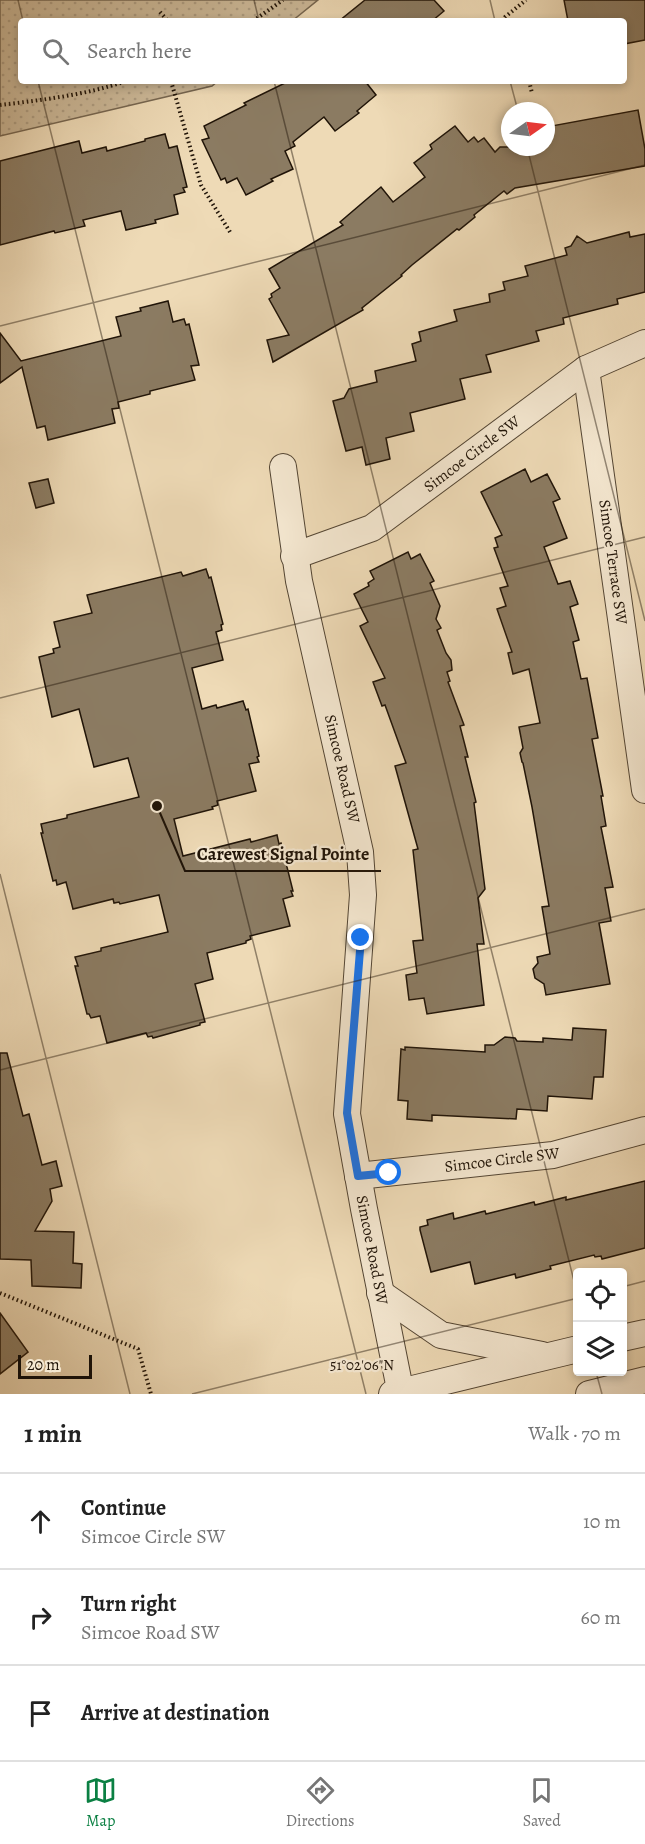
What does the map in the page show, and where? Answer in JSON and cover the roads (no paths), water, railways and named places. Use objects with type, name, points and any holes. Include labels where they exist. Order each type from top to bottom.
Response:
[{"type":"street","name":"Simcoe Circle SW","points":[[294,556],[372,528],[586,369],[645,343]]},
{"type":"street","name":"Simcoe Terrace SW","points":[[586,369],[645,790]]},
{"type":"street","name":"Simcoe Road SW","points":[[283,467],[298,581],[360,852],[363,895],[347,1113],[398,1393]]},
{"type":"street","name":"Simcoe Circle SW","points":[[358,1176],[553,1155],[645,1131]]},
{"type":"street","points":[[380,1293],[441,1335],[548,1356]]},
{"type":"street","points":[[627,1337],[645,1333]]},
{"type":"street","points":[[398,1393],[573,1350]]},
{"type":"street","points":[[590,1394],[645,1380]]},
{"type":"place","name":"Carewest Signal Pointe","points":[[157,806]]}]
